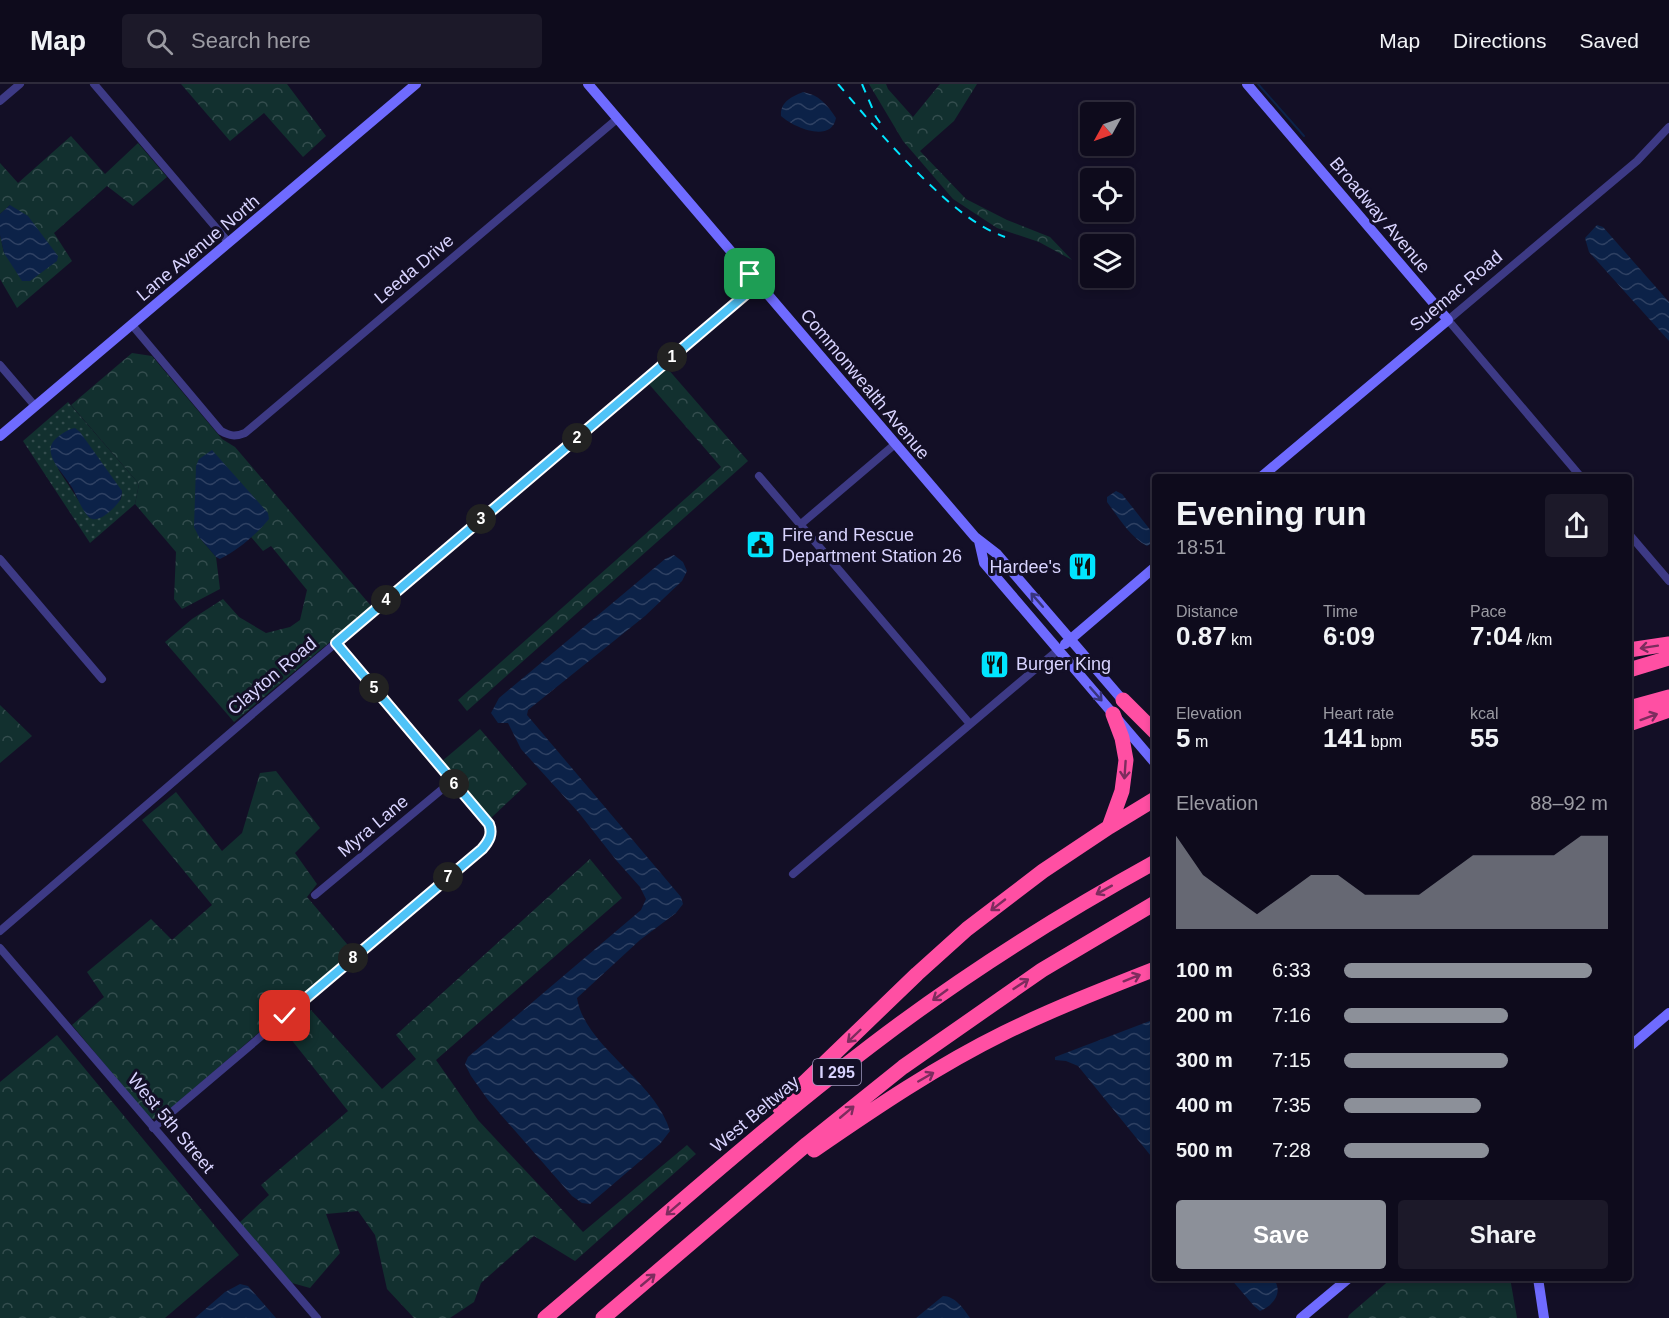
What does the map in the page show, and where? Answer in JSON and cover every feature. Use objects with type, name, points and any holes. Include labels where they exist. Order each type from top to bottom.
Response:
[{"type":"highway","points":[[1632,650],[1669,644]]},
{"type":"highway","points":[[1632,669],[1669,658]]},
{"type":"highway","points":[[1632,707],[1669,697]]},
{"type":"highway","points":[[1123,700],[1152,729]]},
{"type":"highway","points":[[1632,723],[1669,710]]},
{"type":"highway","points":[[1109,827],[1122,791],[1126,769],[1122,738],[1113,714]]},
{"type":"highway","points":[[691,1193],[718,1161],[780,1107],[941,951],[1017,890],[1109,827],[1152,801]]},
{"type":"highway","name":"West Beltway","points":[[545,1318],[784,1114],[873,1044],[946,991],[1065,912],[1152,864]]},
{"type":"highway","name":"I 295","points":[[603,1318],[870,1092],[1042,970],[1152,905]]},
{"type":"highway","points":[[738,1203],[894,1095],[1002,1034],[1069,1003],[1152,970]]},
{"type":"main road","name":"Lane Avenue North","points":[[0,436],[416,84]]},
{"type":"main road","name":"Commonwealth Avenue","points":[[588,84],[894,445],[979,541],[997,554],[1152,734]]},
{"type":"main road","name":"Broadway Avenue","points":[[1247,84],[1448,320]]},
{"type":"main road","name":"Suemac Road","points":[[1265,474],[1448,320]]},
{"type":"main road","name":"Commonwealth Avenue","points":[[979,541],[984,563],[1152,760]]},
{"type":"main road","points":[[1058,650],[1152,570]]},
{"type":"main road","points":[[1632,1044],[1669,1013]]},
{"type":"main road","points":[[1301,1318],[1345,1281]]},
{"type":"main road","points":[[1538,1281],[1544,1318]]},
{"type":"street","points":[[0,101],[20,84]]},
{"type":"street","points":[[93,84],[229,243]]},
{"type":"street","name":"Leeda Drive","points":[[132,325],[221,432],[237,436],[245,433],[617,119]]},
{"type":"street","name":"Suemac Road","points":[[1448,320],[1637,161],[1669,127]]},
{"type":"street","name":"Clayton Road","points":[[0,931],[758,284]]},
{"type":"street","name":"Broadway Avenue","points":[[1448,320],[1578,474]]},
{"type":"street","points":[[0,364],[35,406]]},
{"type":"street","points":[[801,524],[894,445]]},
{"type":"street","points":[[759,476],[970,724]]},
{"type":"street","points":[[1632,538],[1669,581]]},
{"type":"street","points":[[0,559],[102,679]]},
{"type":"street","points":[[153,1128],[482,849],[491,836],[489,824],[336,643]]},
{"type":"street","points":[[793,874],[1058,650]]},
{"type":"street","name":"Myra Lane","points":[[315,895],[452,781]]},
{"type":"street","name":"West 5th Street","points":[[0,948],[317,1318]]},
{"type":"green space","points":[[181,84],[287,84],[326,136],[303,157],[264,113],[230,141]]},
{"type":"green space","points":[[869,84],[886,84],[913,117],[940,84],[977,84],[954,121],[920,151],[966,199],[1007,220],[1050,237],[1072,260],[1039,242],[997,228],[953,199],[903,141]]},
{"type":"green space","points":[[71,136],[105,174],[138,143],[167,177],[133,206],[107,186],[54,233],[72,261],[17,308],[0,279],[0,235],[4,253],[10,205],[0,214],[0,163],[18,183]]},
{"type":"green space","points":[[132,353],[152,356],[222,439],[235,447],[372,607],[234,722],[165,642],[192,619],[223,599],[239,617],[266,633],[290,627],[300,620],[307,590],[271,546],[263,551],[251,537],[261,528],[199,537],[216,557],[220,589],[182,609],[174,599],[176,552],[135,504],[139,484],[71,405]]},
{"type":"green space","points":[[667,368],[748,461],[467,711],[458,700],[721,467],[648,383]]},
{"type":"green space","points":[[68,402],[139,484],[135,504],[90,543],[23,441]],"holes":[[[58,469],[122,491],[121,499],[101,517],[90,518]]]},
{"type":"green space","points":[[0,705],[32,736],[0,763]]},
{"type":"green space","points":[[480,729],[527,784],[490,819],[441,762]]},
{"type":"green space","points":[[276,771],[320,828],[295,853],[317,884],[307,897],[353,951],[160,1118],[150,1119],[72,1025],[104,997],[87,972],[151,919],[172,940],[212,905],[142,820],[176,792],[222,851],[242,833],[260,773]]},
{"type":"green space","points":[[590,859],[622,898],[436,1060],[478,1120],[583,1232],[687,1145],[696,1154],[575,1261],[534,1236],[481,1283],[474,1302],[450,1318],[414,1318],[387,1289],[375,1235],[358,1211],[326,1214],[340,1253],[310,1288],[292,1283],[239,1223],[269,1195],[261,1185],[348,1111],[286,1033],[311,1010],[382,1089],[416,1059],[396,1035]]},
{"type":"green space","points":[[57,1035],[239,1255],[165,1318],[0,1318],[0,1082]]},
{"type":"green space","points":[[1389,1281],[1511,1281],[1517,1318],[1348,1318]]},
{"type":"water","points":[[803,92],[814,95],[829,108],[836,118],[833,126],[820,132],[811,131],[794,125],[781,116],[784,104]]},
{"type":"water","points":[[10,205],[28,216],[58,256],[57,261],[30,281],[22,281],[4,253],[0,235],[0,214]]},
{"type":"water","points":[[1597,225],[1603,227],[1669,302],[1669,341],[1589,252],[1585,238]]},
{"type":"water","points":[[75,428],[122,491],[115,507],[98,519],[90,518],[84,512],[51,454],[53,442],[65,432]]},
{"type":"water","points":[[212,450],[268,513],[269,519],[246,542],[220,559],[199,537],[194,527],[196,466],[199,459]]},
{"type":"water","points":[[1116,491],[1122,494],[1152,532],[1152,543],[1147,546],[1130,532],[1107,502],[1107,497]]},
{"type":"water","points":[[674,555],[683,562],[687,571],[682,581],[645,616],[528,710],[527,715],[681,897],[683,904],[676,913],[640,940],[577,998],[583,1016],[593,1032],[650,1096],[662,1113],[670,1131],[660,1144],[590,1204],[582,1203],[572,1196],[488,1100],[465,1064],[468,1057],[641,910],[646,899],[640,887],[579,813],[521,749],[508,723],[498,723],[491,713],[499,698],[665,559]]},
{"type":"water","points":[[1152,1020],[1150,1063],[1152,1069],[1152,1157],[1078,1066],[1066,1061],[1055,1060],[1055,1057]]},
{"type":"water","points":[[1233,1281],[1275,1281],[1278,1288],[1273,1302],[1260,1311]]},
{"type":"water","points":[[240,1284],[248,1286],[276,1318],[195,1318],[225,1292]]},
{"type":"water","points":[[943,1296],[955,1301],[970,1318],[916,1318]]},
{"type":"waterway","points":[[1258,84],[1304,136]]},
{"type":"railway","points":[[838,84],[913,168],[943,196],[972,220],[1005,237]]},
{"type":"railway","points":[[862,84],[876,117],[883,127]]},
{"type":"place","name":"Fire and Rescue Department Station 26","points":[[761,545]]},
{"type":"place","name":"Hardee's","points":[[1082,567]]},
{"type":"place","name":"Burger King","points":[[995,664]]},
{"type":"route","points":[[285,1016],[482,849],[491,836],[489,824],[336,643],[758,284],[750,274]]}]
